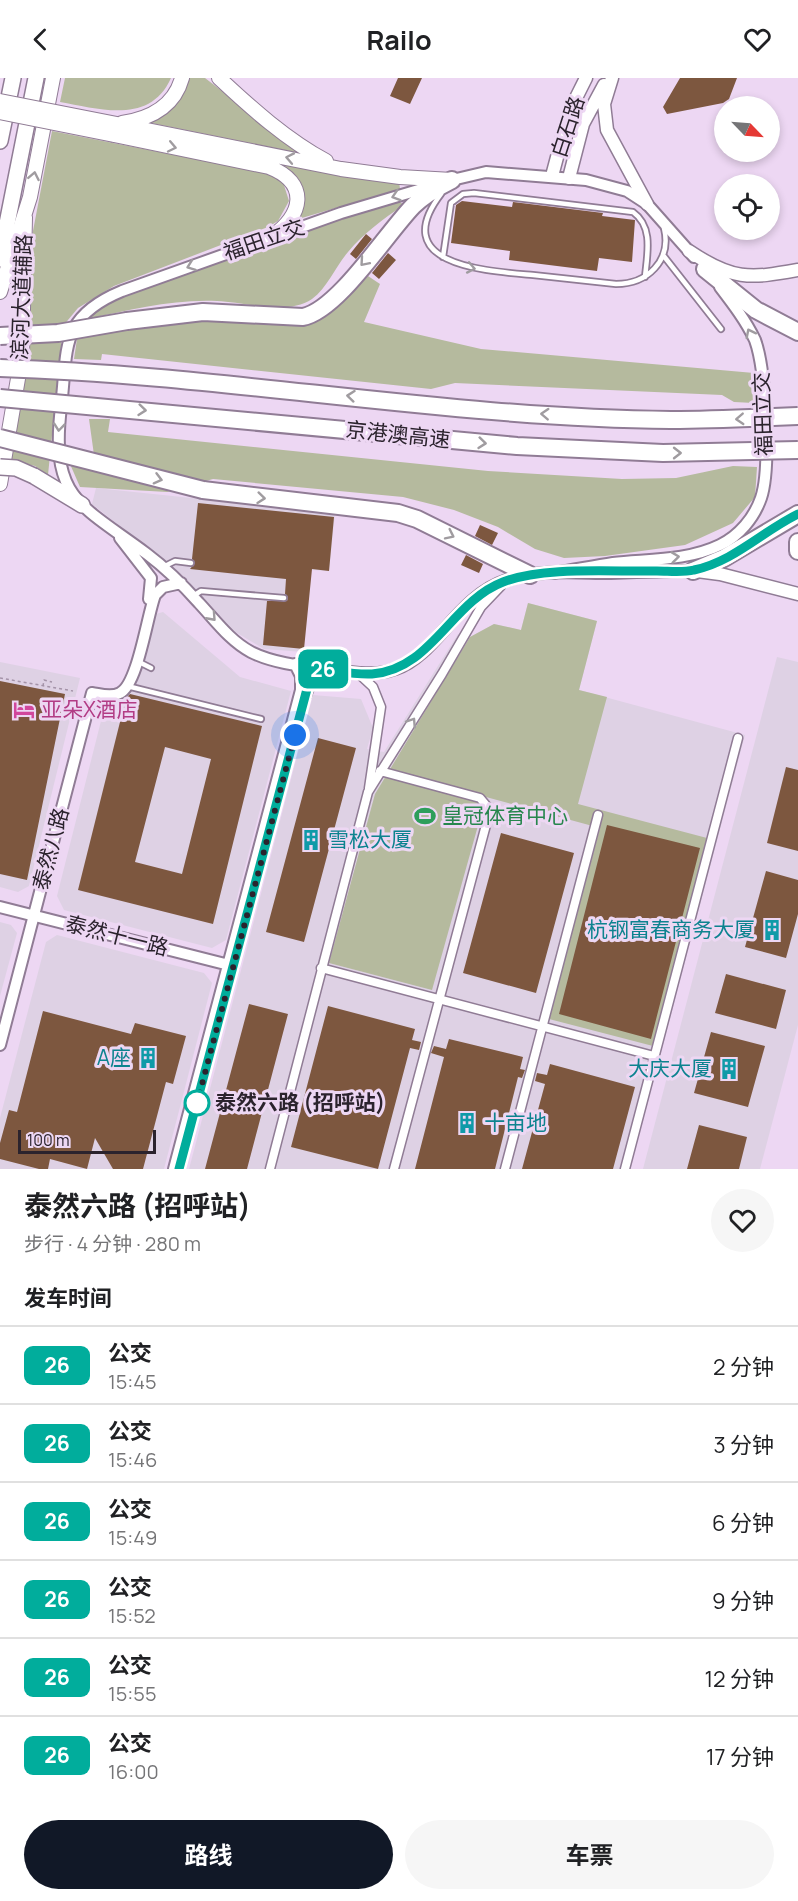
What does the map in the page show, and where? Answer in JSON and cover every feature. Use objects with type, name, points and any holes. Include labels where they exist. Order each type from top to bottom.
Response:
[{"type":"highway","points":[[0,141],[13,78]]},
{"type":"highway","points":[[0,259],[36,78]]},
{"type":"highway","points":[[0,336],[58,333],[128,321],[203,312],[303,317],[313,315],[330,302],[415,204],[452,180]]},
{"type":"highway","points":[[705,269],[756,310],[798,332]]},
{"type":"highway","name":"京港澳高速","points":[[0,368],[150,376],[529,413],[670,420],[798,416]]},
{"type":"highway","name":"京港澳高速","points":[[0,398],[528,447],[663,453],[798,450]]},
{"type":"highway","points":[[0,438],[203,490],[398,513],[417,519],[522,576]]},
{"type":"highway","points":[[0,467],[16,468],[34,476],[82,505]]},
{"type":"highway","points":[[693,571],[724,558],[798,514]]},
{"type":"highway","points":[[798,542],[798,551]]},
{"type":"main road","name":"滨河大道辅路","points":[[0,292],[25,217],[52,78]]},
{"type":"main road","points":[[116,130],[149,117],[162,109],[173,96],[182,78]]},
{"type":"main road","points":[[219,78],[306,150],[341,169]]},
{"type":"main road","name":"白石路","points":[[552,176],[569,112],[586,78]]},
{"type":"main road","points":[[610,78],[604,104],[607,130],[647,204]]},
{"type":"main road","name":"白石路","points":[[569,178],[583,124],[610,78]]},
{"type":"main road","points":[[0,101],[269,167],[286,175],[296,190],[296,209],[285,227],[271,237]]},
{"type":"main road","points":[[0,112],[341,169],[400,177],[452,180]]},
{"type":"main road","name":"滨河大道辅路","points":[[0,484],[22,355],[25,217]]},
{"type":"main road","points":[[689,251],[712,266],[746,277],[798,270]]},
{"type":"main road","points":[[693,571],[720,574],[798,594]]},
{"type":"street","name":"福田立交","points":[[486,172],[569,178],[617,187],[647,204],[705,269],[739,311],[749,329],[764,377],[765,473],[760,499],[753,514],[734,536],[706,551],[678,557],[522,576],[496,585],[470,601],[409,663],[385,672],[360,674],[264,657],[237,638],[163,567],[82,505],[68,488],[57,450],[67,340],[83,314],[104,298],[271,237],[452,180],[486,172]]},
{"type":"street","points":[[112,528],[152,583],[128,685]]},
{"type":"street","name":"福田立交","points":[[554,573],[693,571]]},
{"type":"street","points":[[368,792],[442,674],[484,601],[496,590],[522,576]]},
{"type":"street","points":[[128,685],[155,595],[163,587],[181,583]]},
{"type":"street","points":[[179,1169],[301,690],[301,676],[295,664]]},
{"type":"street","points":[[174,1169],[307,689],[312,678],[322,669]]},
{"type":"street","points":[[270,1169],[368,792],[381,707],[373,687],[360,674]]},
{"type":"street","name":"泰然八路","points":[[0,1045],[92,693],[116,695],[128,685]]},
{"type":"street","points":[[625,1169],[738,738]]},
{"type":"street","points":[[380,771],[480,798],[490,810],[394,1169]]},
{"type":"street","points":[[505,1169],[598,815]]},
{"type":"street","name":"泰然十一路","points":[[0,907],[231,966]]},
{"type":"street","points":[[321,969],[654,1056]]},
{"type":"lane","points":[[452,180],[432,207],[426,223],[431,244],[443,257],[458,265],[476,269],[616,284],[631,282],[645,277],[657,267],[663,255],[666,241],[661,218]]},
{"type":"lane","points":[[443,257],[451,203],[463,194],[474,193],[633,212],[641,219],[647,230],[645,277]]},
{"type":"lane","points":[[663,255],[722,328]]},
{"type":"lane","points":[[163,567],[176,561],[191,563]]},
{"type":"lane","points":[[193,596],[201,591],[284,598]]},
{"type":"lane","points":[[136,661],[151,668]]},
{"type":"lane","points":[[128,685],[261,719]]},
{"type":"path","points":[[0,678],[73,691]]},
{"type":"path","points":[[43,686],[44,680],[52,682]]},
{"type":"shaded area","points":[[96,488],[335,513],[329,571],[311,570],[303,652],[264,649],[232,630],[187,580],[92,504]]},
{"type":"shaded area","points":[[528,603],[597,621],[579,690],[745,735],[630,1169],[189,1169],[313,695],[361,699],[373,728],[367,749],[384,752],[458,634],[470,637],[494,624],[521,630]]},
{"type":"shaded area","points":[[163,612],[240,677],[291,691],[226,940],[212,948],[64,910],[57,896],[105,705],[122,696],[152,615]]},
{"type":"shaded area","points":[[777,657],[798,662],[798,1025],[760,1169],[643,1169]]},
{"type":"shaded area","points":[[0,662],[80,678],[29,886],[18,892],[0,887]]},
{"type":"shaded area","points":[[0,922],[11,925],[17,933],[0,996]]},
{"type":"shaded area","points":[[57,935],[204,973],[212,983],[164,1169],[0,1169],[0,1118],[46,942]]},
{"type":"green space","points":[[65,78],[171,78],[162,93],[150,103],[137,108],[107,110],[60,102]]},
{"type":"green space","points":[[190,78],[205,78],[304,154],[151,123],[178,102]]},
{"type":"green space","points":[[52,131],[266,173],[283,182],[289,201],[278,221],[268,227],[114,286],[78,308],[63,326],[48,475],[35,466],[10,460],[29,252]]},
{"type":"green space","points":[[280,163],[399,181],[400,189],[295,220],[302,202],[302,188],[296,176]]},
{"type":"green space","points":[[397,200],[404,205],[381,221],[354,245],[323,289],[302,304],[291,307],[266,307],[217,301],[184,302],[87,319],[103,306],[131,293]]},
{"type":"green space","points":[[368,276],[380,284],[364,322],[481,349],[754,373],[756,399],[754,403],[734,402],[722,395],[455,383],[431,389],[102,354],[101,360],[74,359],[77,339],[152,325],[233,320],[284,325],[313,322],[327,316]]},
{"type":"green space","points":[[89,419],[110,419],[108,432],[488,471],[622,479],[676,478],[733,466],[757,467],[755,497],[733,523],[685,545],[605,556],[564,558],[535,549],[498,527],[454,510],[403,497],[213,479],[167,492],[80,487],[70,464],[94,455]]},
{"type":"green space","name":"皇冠体育中心","points":[[528,603],[597,621],[579,690],[607,697],[578,804],[707,838],[653,1046],[549,1019],[600,828],[486,797],[432,990],[329,963],[375,794],[470,637],[494,624],[521,630]]},
{"type":"building","points":[[398,78],[422,78],[410,104],[390,96]]},
{"type":"building","points":[[680,78],[737,78],[730,96],[714,96],[714,105],[667,114],[663,107]]},
{"type":"building","points":[[462,201],[512,207],[513,202],[603,213],[602,216],[635,220],[632,262],[599,258],[597,271],[509,260],[510,251],[451,243],[456,205]]},
{"type":"building","points":[[366,234],[372,239],[356,259],[350,254]]},
{"type":"building","points":[[388,253],[396,260],[379,279],[372,273]]},
{"type":"building","points":[[198,503],[334,517],[329,571],[312,569],[304,649],[263,645],[267,601],[287,601],[286,579],[190,569],[195,563],[192,559]]},
{"type":"building","points":[[480,525],[498,533],[492,545],[475,536]]},
{"type":"building","points":[[466,555],[483,564],[479,573],[461,565]]},
{"type":"building","points":[[0,681],[65,694],[27,880],[0,874]]},
{"type":"building","points":[[130,694],[262,726],[213,924],[78,890],[126,698]],"holes":[[[165,747],[211,759],[182,874],[135,862]]]},
{"type":"building","name":"雪松大厦","points":[[318,738],[356,748],[304,942],[266,932]]},
{"type":"building","points":[[786,767],[798,770],[798,851],[767,843]]},
{"type":"building","points":[[607,825],[700,848],[651,1039],[559,1014]]},
{"type":"building","points":[[501,833],[574,853],[536,993],[463,973]]},
{"type":"building","name":"杭钢富春商务大厦","points":[[766,871],[798,880],[798,914],[786,958],[745,947]]},
{"type":"building","points":[[726,974],[786,990],[776,1029],[715,1013]]},
{"type":"building","points":[[249,1004],[288,1014],[247,1169],[205,1169]]},
{"type":"building","points":[[328,1006],[415,1029],[412,1040],[421,1042],[419,1050],[410,1048],[378,1169],[291,1147]]},
{"type":"building","points":[[43,1011],[131,1034],[135,1023],[186,1036],[173,1084],[166,1082],[143,1169],[113,1169],[95,1138],[87,1169],[50,1159],[48,1169],[39,1169],[0,1159],[0,1143],[9,1110],[17,1112]]},
{"type":"building","name":"大庆大厦","points":[[711,1032],[765,1046],[748,1107],[694,1093]]},
{"type":"building","name":"十亩地","points":[[449,1039],[523,1057],[520,1069],[525,1070],[522,1078],[518,1077],[495,1169],[415,1169],[444,1057],[431,1053],[434,1046],[446,1049]]},
{"type":"building","points":[[550,1064],[635,1087],[613,1169],[522,1169],[545,1084],[535,1081],[537,1073],[547,1075]]},
{"type":"building","points":[[699,1125],[747,1137],[739,1169],[687,1169]]},
{"type":"bus line","name":"26","points":[[179,1169],[307,689],[315,674],[322,669],[371,674],[398,669],[418,656],[470,601],[505,581],[530,574],[693,571],[740,550],[798,514]]},
{"type":"place","name":"亚朵X酒店","points":[[24,710]]},
{"type":"place","name":"皇冠体育中心","points":[[425,816]]},
{"type":"place","name":"雪松大厦","points":[[311,840]]},
{"type":"place","name":"杭钢富春商务大厦","points":[[772,930]]},
{"type":"place","name":"A座","points":[[148,1058]]},
{"type":"place","name":"大庆大厦","points":[[729,1069]]},
{"type":"place","name":"泰然六路 (招呼站)","points":[[197,1103]]},
{"type":"place","name":"十亩地","points":[[467,1123]]},
{"type":"route","points":[[197,1103],[295,735]]}]
